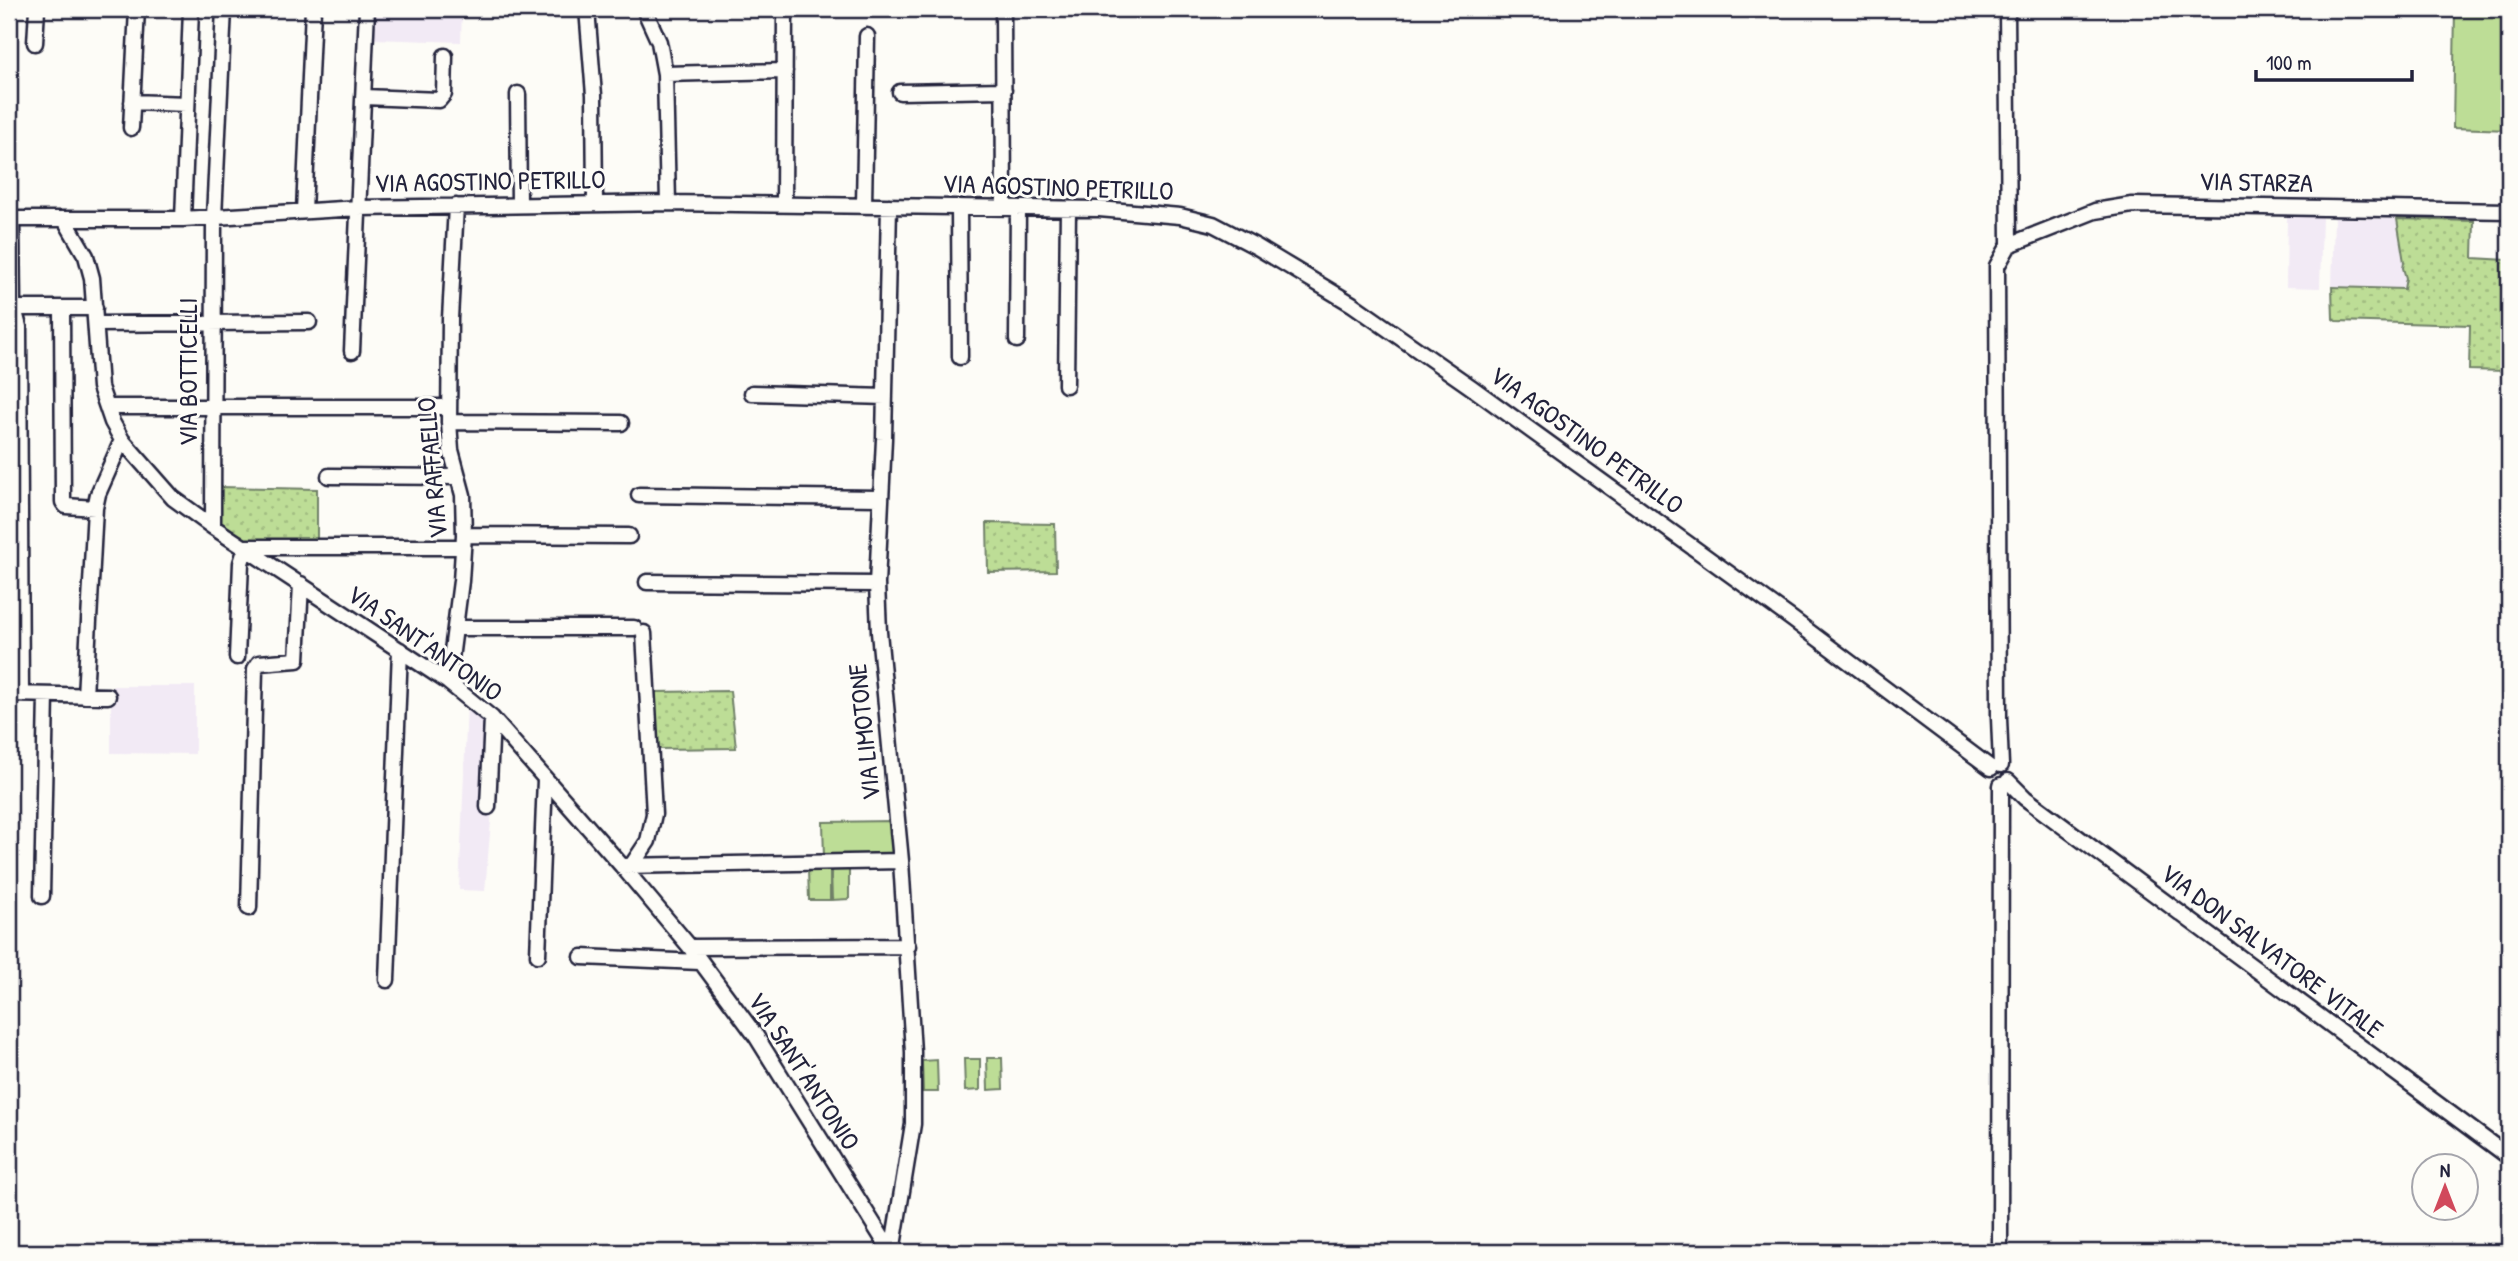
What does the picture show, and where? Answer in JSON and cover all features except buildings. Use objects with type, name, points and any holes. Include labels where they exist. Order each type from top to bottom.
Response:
[{"type":"street","points":[[35,43],[37,9]]},
{"type":"street","points":[[131,128],[136,9]]},
{"type":"street","points":[[183,219],[191,9]]},
{"type":"street","name":"VIA BOTTICELLI","points":[[213,527],[214,217],[224,9]]},
{"type":"street","points":[[304,212],[313,9]]},
{"type":"street","points":[[352,351],[367,9]]},
{"type":"street","points":[[587,9],[594,95],[595,204]]},
{"type":"street","points":[[644,9],[659,42],[665,74],[668,203]]},
{"type":"street","points":[[784,204],[785,9]]},
{"type":"street","points":[[1003,9],[1004,90],[1017,340]]},
{"type":"street","points":[[2000,1252],[2004,783],[1990,782],[1988,773],[1996,767],[1999,718],[1997,266],[2005,249],[2010,245],[2007,9]]},
{"type":"street","points":[[864,205],[867,36]]},
{"type":"street","points":[[364,97],[439,100],[444,94],[445,56]]},
{"type":"street","points":[[665,74],[785,71]]},
{"type":"street","points":[[900,92],[1004,90]]},
{"type":"street","points":[[518,94],[519,205]]},
{"type":"street","points":[[132,102],[187,104]]},
{"type":"street","name":"VIA AGOSTINO PETRILLO","points":[[10,219],[183,219],[358,208],[668,203],[1068,209],[1180,216],[1213,224],[1352,304],[1596,476],[1977,758],[1996,767]]},
{"type":"street","name":"VIA STARZA","points":[[2010,245],[2095,212],[2132,205],[2509,212]]},
{"type":"street","name":"VIA RAFFAELLO","points":[[448,682],[464,541],[463,495],[451,450],[449,414],[450,319],[456,206]]},
{"type":"street","name":"VIA LIMOTONE","points":[[889,206],[877,583],[879,632],[908,946],[913,1052],[913,1124],[892,1252]]},
{"type":"street","points":[[959,207],[960,357]]},
{"type":"street","points":[[1066,385],[1068,209]]},
{"type":"street","points":[[10,219],[11,309],[19,327],[15,694],[107,696]]},
{"type":"street","name":"VIA SANT'ANTONIO","points":[[65,220],[86,256],[92,278],[100,387],[122,440],[173,498],[448,682],[492,718],[545,779],[627,865],[690,947],[756,1036],[892,1252]]},
{"type":"street","points":[[11,309],[61,309],[95,316],[213,323],[309,323]]},
{"type":"street","points":[[61,309],[63,502],[66,506],[95,508]]},
{"type":"street","points":[[752,393],[885,397]]},
{"type":"street","points":[[107,407],[212,407],[449,414],[621,423]]},
{"type":"street","points":[[85,696],[95,508],[98,494],[122,440]]},
{"type":"street","points":[[330,476],[458,477]]},
{"type":"street","points":[[639,495],[880,498]]},
{"type":"street","points":[[237,657],[241,563],[246,547],[629,536]]},
{"type":"street","points":[[647,582],[877,583]]},
{"type":"street","points":[[249,908],[256,669],[259,663],[297,660],[301,584]]},
{"type":"street","points":[[455,628],[639,630],[654,814],[648,841],[627,865]]},
{"type":"street","points":[[387,980],[400,650]]},
{"type":"street","points":[[42,895],[46,695]]},
{"type":"street","points":[[488,807],[492,718]]},
{"type":"street","points":[[538,955],[545,779]]},
{"type":"street","name":"VIA DON SALVATORE VITALE","points":[[2004,783],[2509,1157]]},
{"type":"street","points":[[627,865],[901,860]]},
{"type":"street","points":[[690,947],[908,946]]},
{"type":"street","points":[[582,957],[700,962]]},
{"type":"shaded area","points":[[373,9],[462,9],[461,42],[372,39]]},
{"type":"shaded area","points":[[2287,215],[2322,216],[2320,288],[2286,287]]},
{"type":"shaded area","points":[[2334,218],[2397,219],[2407,282],[2404,289],[2332,287]]},
{"type":"shaded area","points":[[111,686],[195,686],[195,754],[111,753]]},
{"type":"shaded area","points":[[467,704],[487,722],[492,810],[485,891],[459,890]]},
{"type":"green space","points":[[2455,9],[2509,9],[2509,130],[2453,128]]},
{"type":"green space","points":[[2397,219],[2474,221],[2473,258],[2507,260],[2505,371],[2469,370],[2470,325],[2333,319],[2332,287],[2404,289],[2406,278]]},
{"type":"green space","points":[[221,487],[317,489],[317,541],[245,541],[221,525]]},
{"type":"green space","points":[[987,523],[1055,524],[1056,571],[988,572]]},
{"type":"green space","points":[[730,691],[736,748],[658,749],[654,692]]},
{"type":"green space","points":[[892,821],[892,857],[824,858],[823,822]]},
{"type":"green space","points":[[830,868],[830,900],[809,900],[808,869]]},
{"type":"green space","points":[[849,868],[849,899],[832,900],[831,869]]},
{"type":"green space","points":[[987,1058],[1002,1058],[1003,1089],[988,1090]]},
{"type":"green space","points":[[964,1059],[980,1059],[980,1090],[965,1091]]},
{"type":"green space","points":[[937,1060],[938,1092],[923,1092],[922,1061]]}]
